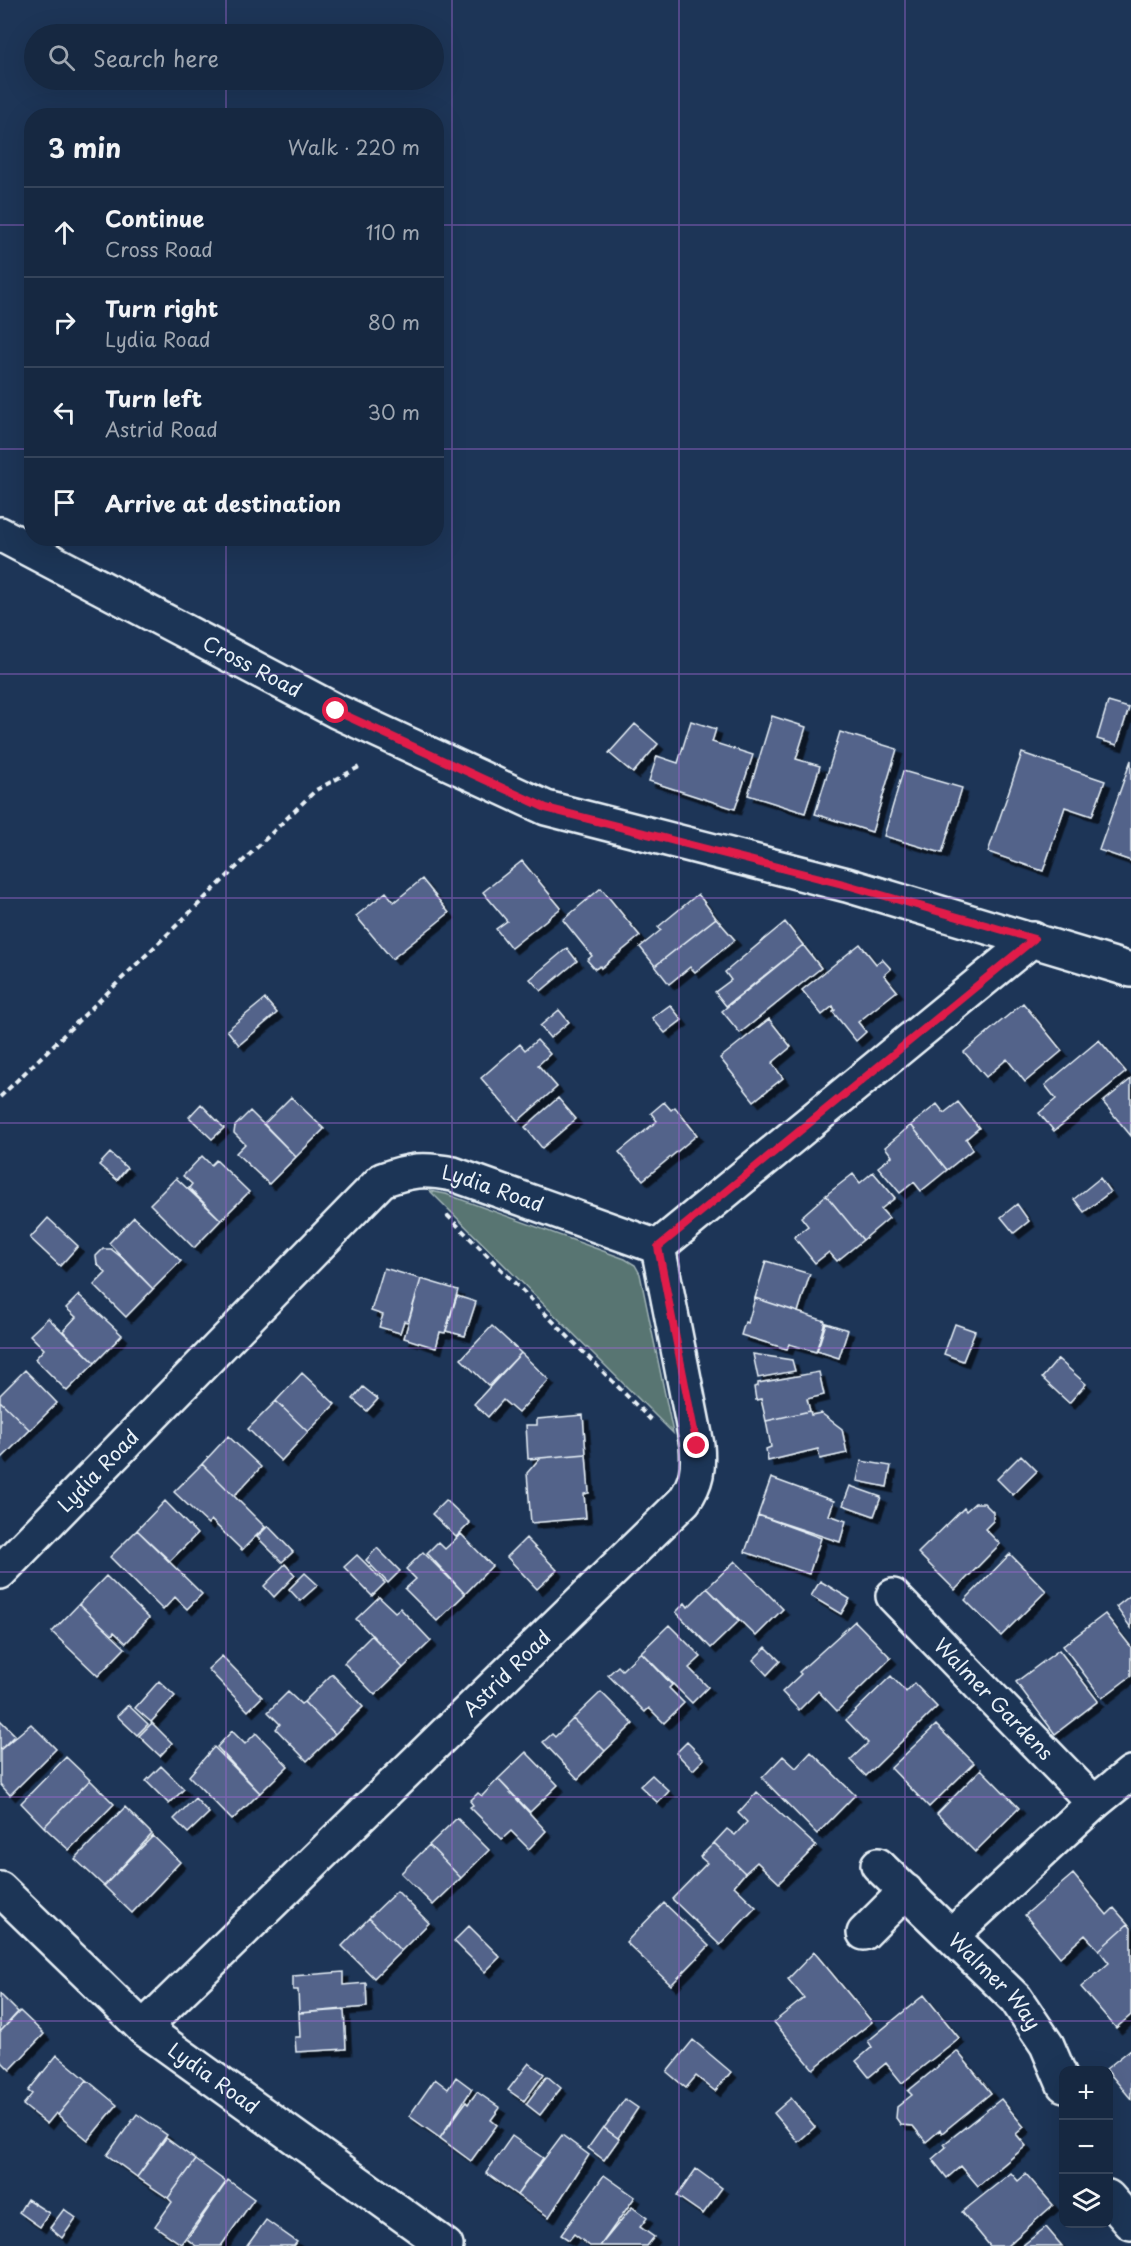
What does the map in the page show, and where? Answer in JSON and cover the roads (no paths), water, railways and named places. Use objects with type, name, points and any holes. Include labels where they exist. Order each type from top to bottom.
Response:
[{"type":"street","name":"Cross Road","points":[[0,534],[336,711],[546,808],[847,885],[1034,939],[1131,970]]},
{"type":"street","points":[[658,1247],[1034,939]]},
{"type":"street","name":"Lydia Road","points":[[0,1572],[382,1180],[404,1172],[426,1168],[453,1174],[658,1247]]},
{"type":"street","name":"Astrid Road","points":[[143,2028],[684,1501],[695,1485],[699,1468],[697,1446],[658,1247]]},
{"type":"street","name":"Walmer Gardens","points":[[893,1596],[1094,1803]]},
{"type":"street","points":[[952,1935],[1094,1803],[1131,1773]]},
{"type":"street","name":"Walmer Way","points":[[878,1864],[1016,1999],[1047,2045],[1059,2073]]},
{"type":"street","name":"Lydia Road","points":[[0,1889],[143,2028],[446,2246]]},
{"type":"street","points":[[864,1933],[906,1891]]},
{"type":"street","points":[[1113,2203],[1131,2223]]}]
